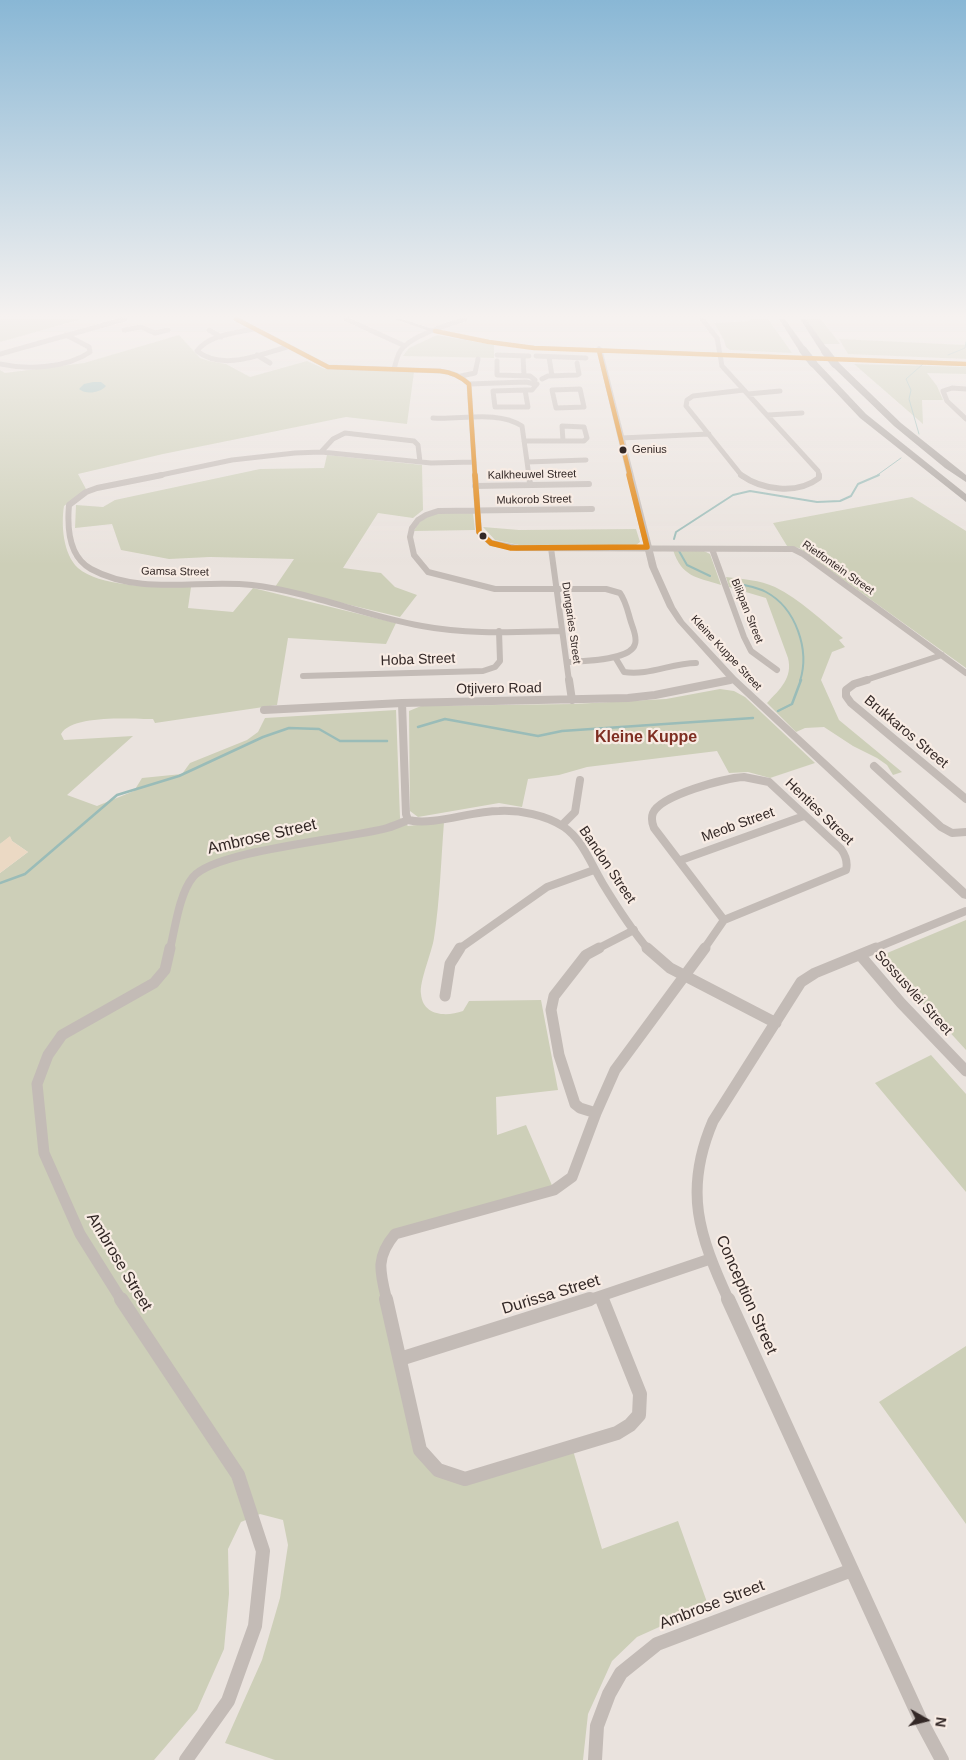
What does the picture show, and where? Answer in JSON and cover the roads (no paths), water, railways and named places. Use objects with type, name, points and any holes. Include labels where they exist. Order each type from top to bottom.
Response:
[{"type":"highway","points":[[849,401],[863,416],[966,498]]},
{"type":"highway","points":[[870,401],[966,479]]},
{"type":"street","name":"Rietfontein Street","points":[[470,401],[479,532],[488,541],[504,547],[787,548],[797,550],[966,673]]},
{"type":"street","points":[[494,401],[495,408],[528,407],[527,401]]},
{"type":"street","points":[[555,401],[556,408],[584,407],[583,401]]},
{"type":"street","name":"Kleine Kuppe Street","points":[[612,401],[647,547],[657,581],[671,607],[688,630],[733,679],[966,895]]},
{"type":"street","points":[[686,401],[686,406],[741,474],[749,481],[774,488],[803,487],[814,483],[819,478],[818,471],[755,401]]},
{"type":"street","points":[[946,401],[966,419]]},
{"type":"street","points":[[768,415],[802,412]]},
{"type":"street","points":[[433,418],[515,421],[521,425],[530,484]]},
{"type":"street","points":[[524,441],[563,441],[586,440],[584,427],[562,426],[563,441]]},
{"type":"street","points":[[321,452],[334,438],[350,433],[414,441],[418,445],[420,462]]},
{"type":"street","points":[[621,438],[709,434]]},
{"type":"street","name":"Gamsa Street","points":[[474,462],[420,462],[321,452],[232,460],[86,492],[69,505],[71,545],[78,558],[90,569],[132,581],[157,584],[220,583],[254,585],[434,628],[456,631],[562,631]]},
{"type":"street","points":[[527,462],[586,460]]},
{"type":"street","name":"Kalkheuwel Street","points":[[475,486],[589,484]]},
{"type":"street","name":"Mukorob Street","points":[[477,511],[592,509]]},
{"type":"street","points":[[477,511],[433,512],[416,521],[411,529],[410,542],[421,566],[428,572],[485,588],[609,589],[620,594],[627,605],[635,646],[628,653],[614,657],[567,662]]},
{"type":"street","name":"Dungaries Street","points":[[551,548],[572,700]]},
{"type":"street","name":"Blikpan Street","points":[[712,549],[744,637],[751,650],[777,670]]},
{"type":"street","name":"Hoba Street","points":[[303,676],[483,671],[495,667],[500,661],[499,631]]},
{"type":"street","name":"Brukkaros Street","points":[[942,655],[854,684],[846,690],[846,696],[851,703],[966,799]]},
{"type":"street","points":[[614,657],[624,672],[629,674],[683,662],[696,664]]},
{"type":"street","name":"Otjivero Road","points":[[264,710],[402,704],[572,700],[655,695],[733,679]]},
{"type":"street","points":[[402,704],[406,814],[408,820]]},
{"type":"street","points":[[874,766],[941,827],[952,833],[966,832]]},
{"type":"street","name":"Henties Street","points":[[736,776],[749,776],[769,782],[804,816],[846,856],[848,865],[846,870],[724,920],[651,822],[654,808],[668,800],[736,776]]},
{"type":"street","points":[[562,826],[575,812],[580,780]]},
{"type":"street","name":"Bandon Street","points":[[408,820],[420,821],[490,810],[505,810],[528,813],[562,826],[576,840],[634,930],[661,963],[776,1023]]},
{"type":"street","name":"Meob Street","points":[[680,860],[804,816]]},
{"type":"street","name":"Ambrose Street","points":[[186,1760],[228,1701],[254,1626],[263,1552],[238,1475],[147,1341],[80,1234],[44,1153],[37,1084],[48,1055],[62,1035],[154,983],[165,970],[184,894],[193,877],[207,866],[259,852],[386,828],[408,820]]},
{"type":"street","points":[[446,996],[449,965],[452,957],[460,948],[547,887],[594,870]]},
{"type":"street","name":"Conception Street","points":[[942,1760],[920,1719],[710,1259],[703,1237],[695,1193],[700,1158],[705,1139],[713,1121],[804,979],[966,911]]},
{"type":"street","points":[[601,1296],[640,1394],[639,1415],[630,1425],[617,1432],[493,1472],[465,1479],[438,1470],[420,1450],[380,1271],[384,1247],[395,1234],[554,1190],[572,1177],[596,1113],[615,1070],[687,975],[724,920]]},
{"type":"street","points":[[596,1113],[580,1108],[575,1104],[567,1084],[553,1022],[552,1003],[554,996],[586,955],[634,930]]},
{"type":"street","name":"Sossusvlei Street","points":[[860,955],[901,1003],[966,1071]]},
{"type":"street","name":"Durissa Street","points":[[400,1359],[601,1296],[710,1259]]},
{"type":"street","name":"Ambrose Street","points":[[595,1760],[597,1726],[609,1694],[621,1673],[657,1644],[852,1570]]},
{"type":"waterway","points":[[910,401],[919,434]]},
{"type":"waterway","points":[[876,476],[901,458]]},
{"type":"waterway","points":[[674,539],[676,532],[733,495],[750,491],[817,502],[840,501],[851,496],[858,484],[879,475]]},
{"type":"waterway","points":[[679,551],[687,565],[710,576]]},
{"type":"waterway","points":[[736,583],[766,592],[776,599],[793,619],[802,643],[803,669],[800,681]]},
{"type":"waterway","points":[[778,711],[792,704],[801,680]]},
{"type":"waterway","points":[[418,727],[445,719],[538,736],[562,731],[753,718]]},
{"type":"waterway","points":[[0,883],[25,874],[117,795],[179,776],[263,737],[289,728],[319,729],[340,741],[387,741]]},
{"type":"place","name":"Genius","points":[[623,450]]},
{"type":"district","name":"Kleine Kuppe","points":[[646,738]]}]
